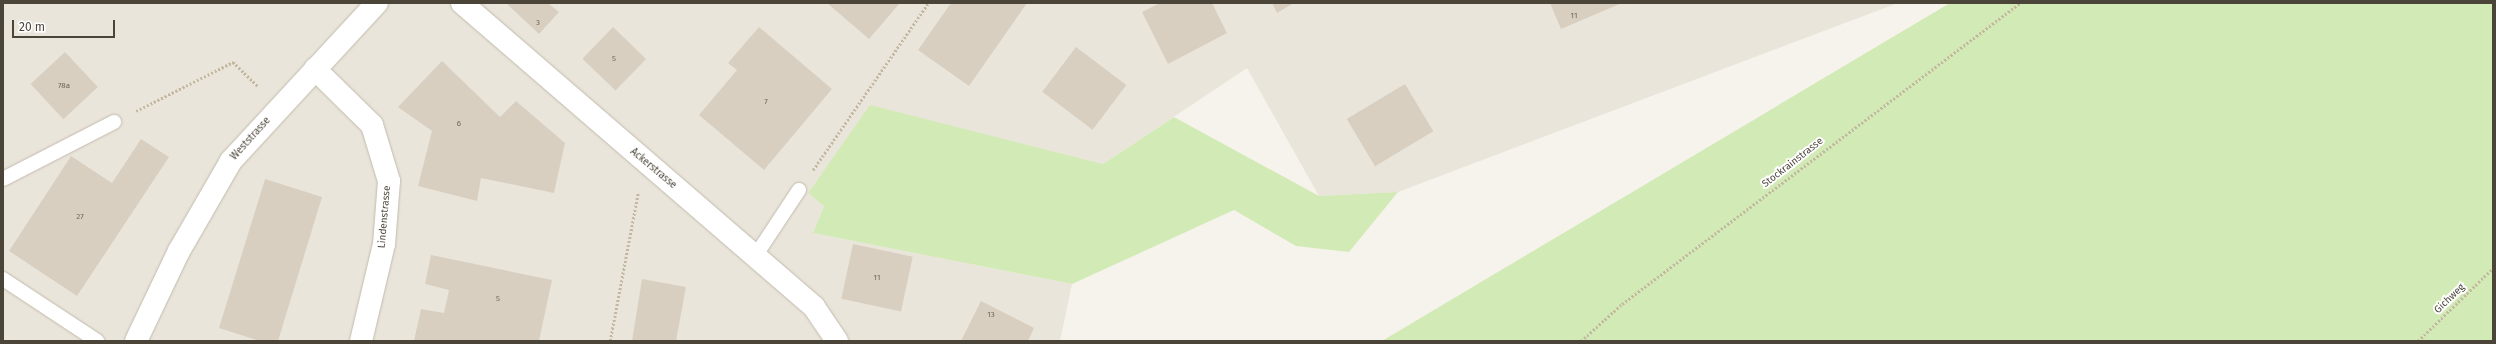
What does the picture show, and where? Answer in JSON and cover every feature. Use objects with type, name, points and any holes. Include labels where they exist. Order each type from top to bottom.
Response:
[{"type":"street","name":"Weststrasse","points":[[136,341],[179,251],[231,161],[315,68],[377,3]]},
{"type":"street","name":"Ackerstrasse","points":[[462,3],[644,162],[756,255],[814,307],[837,341]]},
{"type":"street","name":"Lindenstrasse","points":[[315,68],[372,125],[389,181],[384,244],[361,341]]},
{"type":"lane","points":[[3,179],[114,122]]},
{"type":"lane","points":[[756,255],[799,190]]},
{"type":"lane","points":[[3,279],[97,341]]},
{"type":"path","points":[[799,190],[928,3]]},
{"type":"path","name":"Stockrainstrasse","points":[[1582,341],[1629,299],[2020,3]]},
{"type":"path","points":[[114,122],[232,62],[280,107]]},
{"type":"path","points":[[610,341],[644,162]]},
{"type":"path","name":"Gichweg","points":[[2418,341],[2493,268]]},
{"type":"shaded area","points":[[3,3],[1898,3],[1398,192],[1319,196],[1247,68],[1103,164],[870,106],[808,193],[824,206],[813,233],[1072,284],[1060,341],[3,341]]},
{"type":"green space","points":[[1950,3],[2493,3],[2493,341],[1382,341]]},
{"type":"green space","points":[[870,105],[1103,164],[1174,117],[1319,196],[1398,192],[1349,252],[1296,246],[1234,210],[1072,284],[813,233],[824,206],[808,193]]},
{"type":"building","points":[[506,3],[548,3],[559,12],[539,34]]},
{"type":"building","points":[[827,3],[900,3],[869,39]]},
{"type":"building","points":[[951,3],[1027,3],[969,86],[918,50]]},
{"type":"building","points":[[1160,3],[1212,3],[1227,33],[1168,64],[1142,12]]},
{"type":"building","points":[[1272,3],[1294,3],[1277,13]]},
{"type":"building","points":[[1550,3],[1622,3],[1561,29]]},
{"type":"building","points":[[613,27],[646,59],[616,91],[582,59]]},
{"type":"building","points":[[759,27],[832,89],[764,170],[699,115],[737,70],[728,63]]},
{"type":"building","points":[[1076,47],[1126,85],[1093,130],[1042,92]]},
{"type":"building","points":[[65,52],[98,87],[63,119],[31,84]]},
{"type":"building","points":[[442,61],[500,117],[516,101],[565,143],[554,193],[481,178],[477,201],[418,186],[432,131],[398,107]]},
{"type":"building","points":[[1405,84],[1433,131],[1375,166],[1347,119]]},
{"type":"building","points":[[141,139],[169,157],[77,296],[9,251],[71,156],[112,183]]},
{"type":"building","points":[[265,179],[322,197],[278,341],[260,341],[219,328]]},
{"type":"building","points":[[853,244],[913,257],[901,311],[841,299]]},
{"type":"building","points":[[431,255],[552,280],[539,341],[414,341],[421,309],[444,313],[449,290],[425,284]]},
{"type":"building","points":[[642,279],[686,287],[676,341],[632,341]]},
{"type":"building","points":[[981,301],[1034,328],[1028,341],[961,341]]}]
